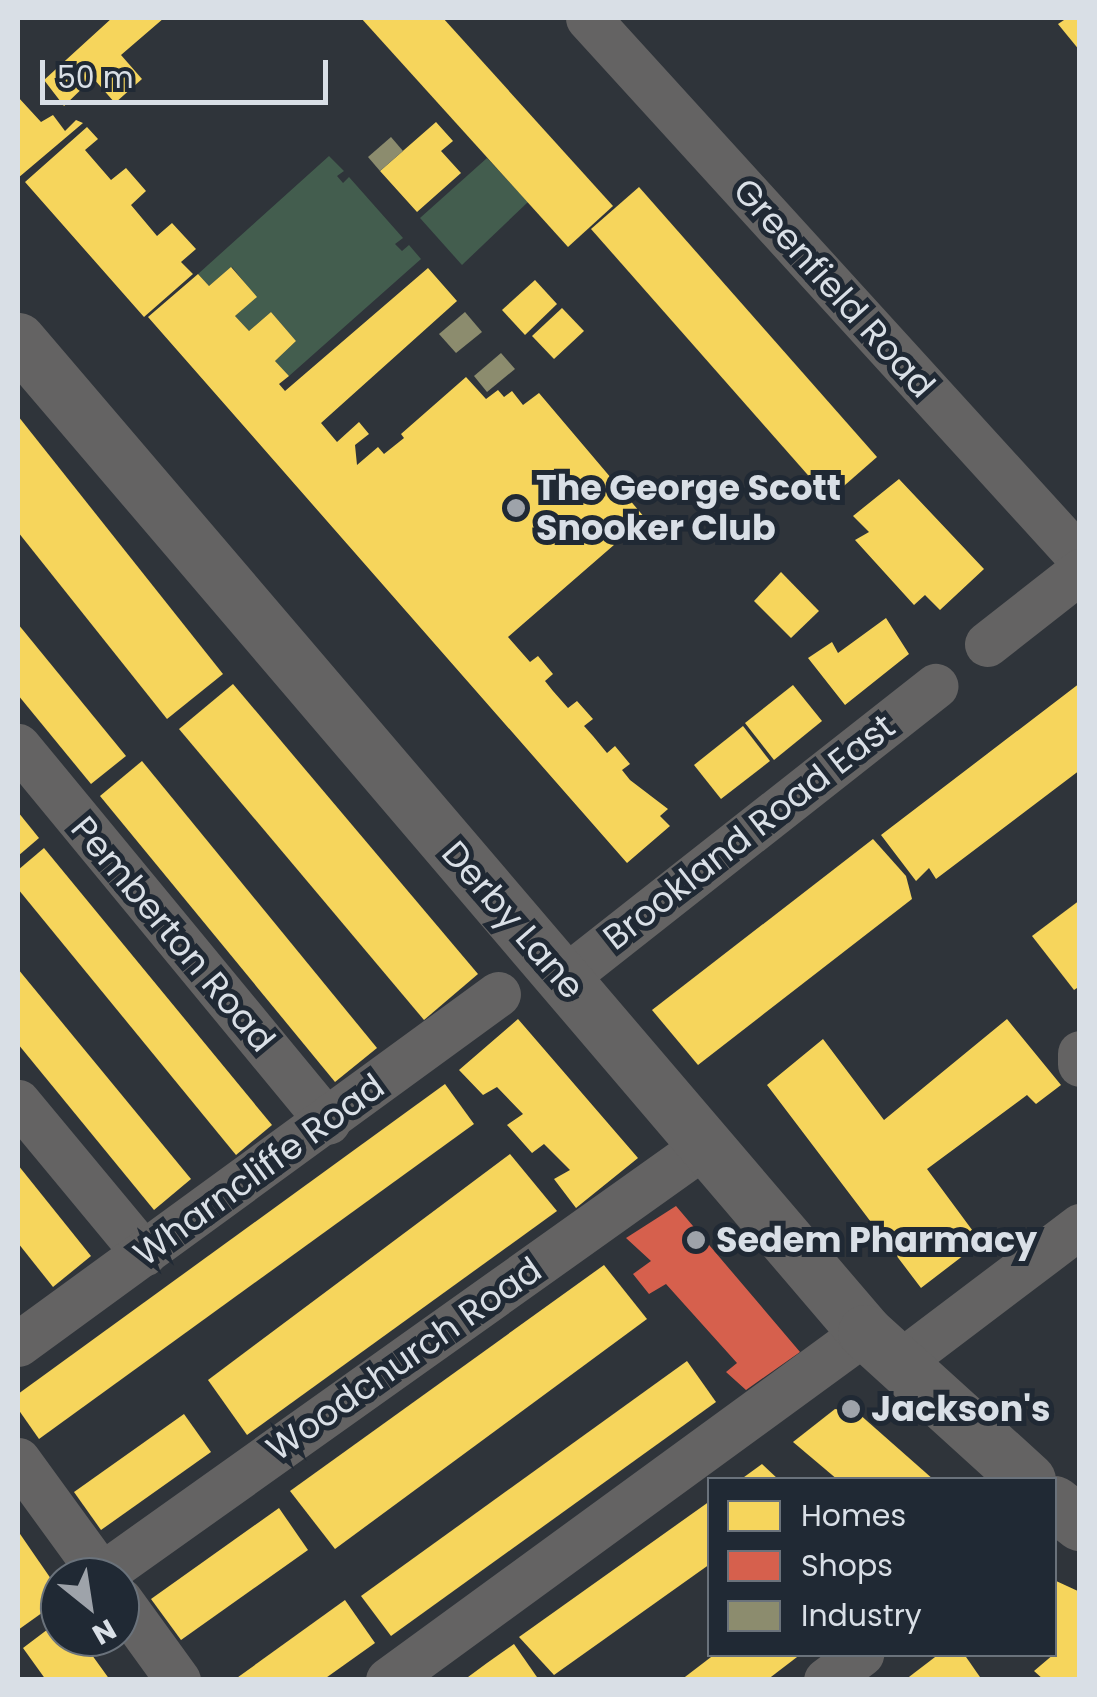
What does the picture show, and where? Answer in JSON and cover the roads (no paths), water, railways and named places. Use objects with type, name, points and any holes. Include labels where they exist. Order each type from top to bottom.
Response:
[{"type":"street","name":"Greenfield Road","points":[[588,18],[1080,558]]},
{"type":"street","name":"Derby Lane","points":[[18,340],[880,1349],[1025,1477]]},
{"type":"street","points":[[987,644],[1080,571]]},
{"type":"street","name":"Brookland Road East","points":[[563,978],[935,686]]},
{"type":"street","name":"Pemberton Road","points":[[18,746],[328,1122]]},
{"type":"street","name":"Wharncliffe Road","points":[[18,1344],[328,1122],[498,994]]},
{"type":"street","points":[[1080,1053],[1080,1064]]},
{"type":"street","points":[[18,1102],[144,1254]]},
{"type":"street","name":"Woodchurch Road","points":[[140,1561],[708,1144]]},
{"type":"street","points":[[388,1680],[880,1349],[1080,1226]]},
{"type":"street","points":[[18,1460],[88,1557]]},
{"type":"street","points":[[140,1628],[178,1680]]},
{"type":"street","points":[[826,1680],[856,1657]]},
{"type":"place","name":"The George Scott Snooker Club","points":[[516,508]]},
{"type":"place","name":"Sedem Pharmacy","points":[[696,1240]]},
{"type":"place","name":"Jackson's","points":[[851,1409]]}]
